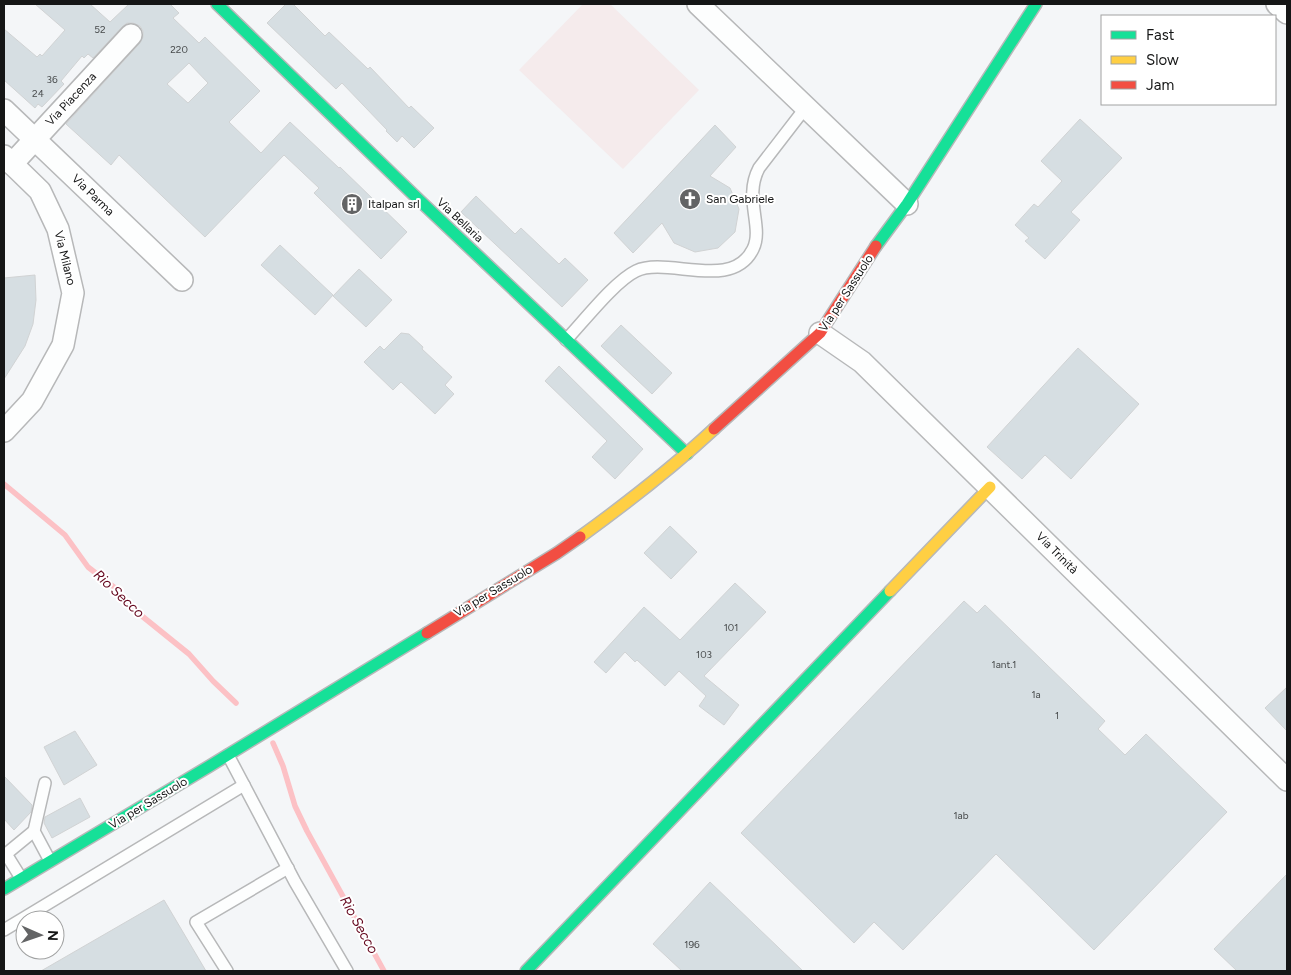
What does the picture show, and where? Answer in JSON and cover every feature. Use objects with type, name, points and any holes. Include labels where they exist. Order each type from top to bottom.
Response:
[{"type":"main road","name":"Via Bellaria","points":[[217,4],[418,199],[687,454]]},
{"type":"main road","name":"Via per Sassuolo","points":[[4,889],[228,755],[557,553],[616,511],[687,454],[820,333],[867,259],[907,204],[1036,4]]},
{"type":"main road","points":[[526,971],[990,487]]},
{"type":"street","points":[[698,4],[907,204]]},
{"type":"street","points":[[1277,4],[1287,13]]},
{"type":"street","name":"Via Piacenza","points":[[8,160],[34,139],[131,35]]},
{"type":"street","name":"Via Parma","points":[[4,110],[182,280]]},
{"type":"street","name":"Via Milano","points":[[7,422],[32,401],[63,345],[73,293],[58,228],[40,191],[8,160]]},
{"type":"street","name":"Via Trinità","points":[[820,333],[862,362],[1287,780]]},
{"type":"lane","points":[[566,340],[623,280],[638,270],[650,268],[712,271],[731,268],[744,261],[754,249],[756,238],[753,179],[759,168],[806,107]]},
{"type":"lane","points":[[228,755],[288,868],[348,971]]},
{"type":"lane","points":[[21,878],[6,854],[34,831],[45,783]]},
{"type":"lane","points":[[4,930],[244,785]]},
{"type":"lane","points":[[34,831],[50,861]]},
{"type":"lane","points":[[226,971],[196,922],[288,868]]},
{"type":"shaded area","points":[[583,4],[610,4],[699,90],[623,169],[519,70]]},
{"type":"building","points":[[35,4],[90,4],[110,22],[129,4],[170,4],[179,13],[173,18],[199,43],[205,37],[260,91],[229,122],[261,153],[290,122],[407,232],[381,259],[314,193],[319,188],[284,155],[205,237],[119,155],[111,165],[66,124],[140,43],[143,31],[140,26],[127,23],[93,58],[88,54],[84,58],[82,56],[61,81],[64,84],[42,107],[38,104],[35,108],[4,80],[4,29],[37,57],[40,54],[42,56],[65,30]],"holes":[[[189,63],[208,83],[188,103],[167,84]]]},
{"type":"building","points":[[286,4],[293,4],[325,36],[329,32],[368,69],[370,67],[409,108],[411,106],[434,128],[414,148],[402,136],[397,142],[342,83],[336,89],[267,23]]},
{"type":"building","points":[[1080,119],[1122,158],[1071,212],[1080,220],[1045,259],[1025,241],[1029,238],[1015,225],[1034,204],[1038,207],[1062,181],[1041,161]]},
{"type":"building","name":"San Gabriele","points":[[715,125],[736,147],[710,176],[730,188],[739,209],[735,232],[718,248],[695,252],[674,243],[662,223],[633,253],[614,233]]},
{"type":"building","points":[[476,196],[515,234],[521,228],[559,264],[565,258],[588,280],[562,307],[461,212]]},
{"type":"building","points":[[280,245],[333,295],[315,315],[261,265]]},
{"type":"building","points":[[359,269],[392,300],[366,327],[333,296]]},
{"type":"building","points":[[35,275],[36,300],[33,324],[25,346],[4,379],[4,278]]},
{"type":"building","points":[[621,325],[672,373],[652,394],[601,346]]},
{"type":"building","points":[[401,333],[409,334],[452,377],[445,385],[454,394],[435,414],[401,382],[393,390],[364,362],[380,346],[384,350]]},
{"type":"building","points":[[1078,348],[1139,404],[1071,479],[1045,455],[1022,479],[987,447]]},
{"type":"building","points":[[559,366],[643,449],[615,479],[592,457],[607,441],[545,381]]},
{"type":"building","points":[[670,526],[697,552],[671,579],[644,553]]},
{"type":"building","points":[[735,583],[766,612],[704,676],[739,705],[724,725],[699,706],[706,696],[679,671],[665,686],[637,660],[635,662],[625,652],[606,673],[594,662],[644,607],[680,640]]},
{"type":"building","points":[[964,601],[977,613],[985,605],[1105,721],[1098,729],[1125,755],[1146,734],[1227,812],[1094,950],[996,854],[903,950],[874,922],[854,943],[741,833]]},
{"type":"building","points":[[1287,687],[1287,731],[1265,708]]},
{"type":"building","points":[[75,731],[97,765],[64,785],[44,747]]},
{"type":"building","points":[[4,776],[32,805],[31,812],[14,830],[4,819]]},
{"type":"building","points":[[80,798],[90,817],[52,838],[44,823],[45,817]]},
{"type":"building","points":[[1287,874],[1287,971],[1237,971],[1214,949]]},
{"type":"building","points":[[710,882],[803,971],[682,971],[653,944]]},
{"type":"building","points":[[164,900],[206,971],[41,971],[60,960],[65,960],[65,957]]},
{"type":"waterway","name":"Rio Secco","points":[[4,484],[65,535],[88,567],[115,588],[132,608],[189,654],[236,703]]},
{"type":"waterway","name":"Rio Secco","points":[[273,743],[283,766],[295,806],[307,831],[384,971]]},
{"type":"traffic: fast","points":[[217,4],[418,199],[687,454]]},
{"type":"traffic: fast","points":[[876,246],[907,204],[1036,4]]},
{"type":"traffic: fast","points":[[526,971],[890,591]]},
{"type":"traffic: fast","points":[[4,889],[427,633]]},
{"type":"traffic: slow","points":[[580,537],[649,485],[714,429]]},
{"type":"traffic: slow","points":[[890,591],[990,487]]},
{"type":"traffic: jam","points":[[714,429],[820,333],[876,246]]},
{"type":"traffic: jam","points":[[427,633],[580,537]]},
{"type":"place","name":"San Gabriele","points":[[690,199]]},
{"type":"place","name":"Italpan srl","points":[[352,204]]}]
